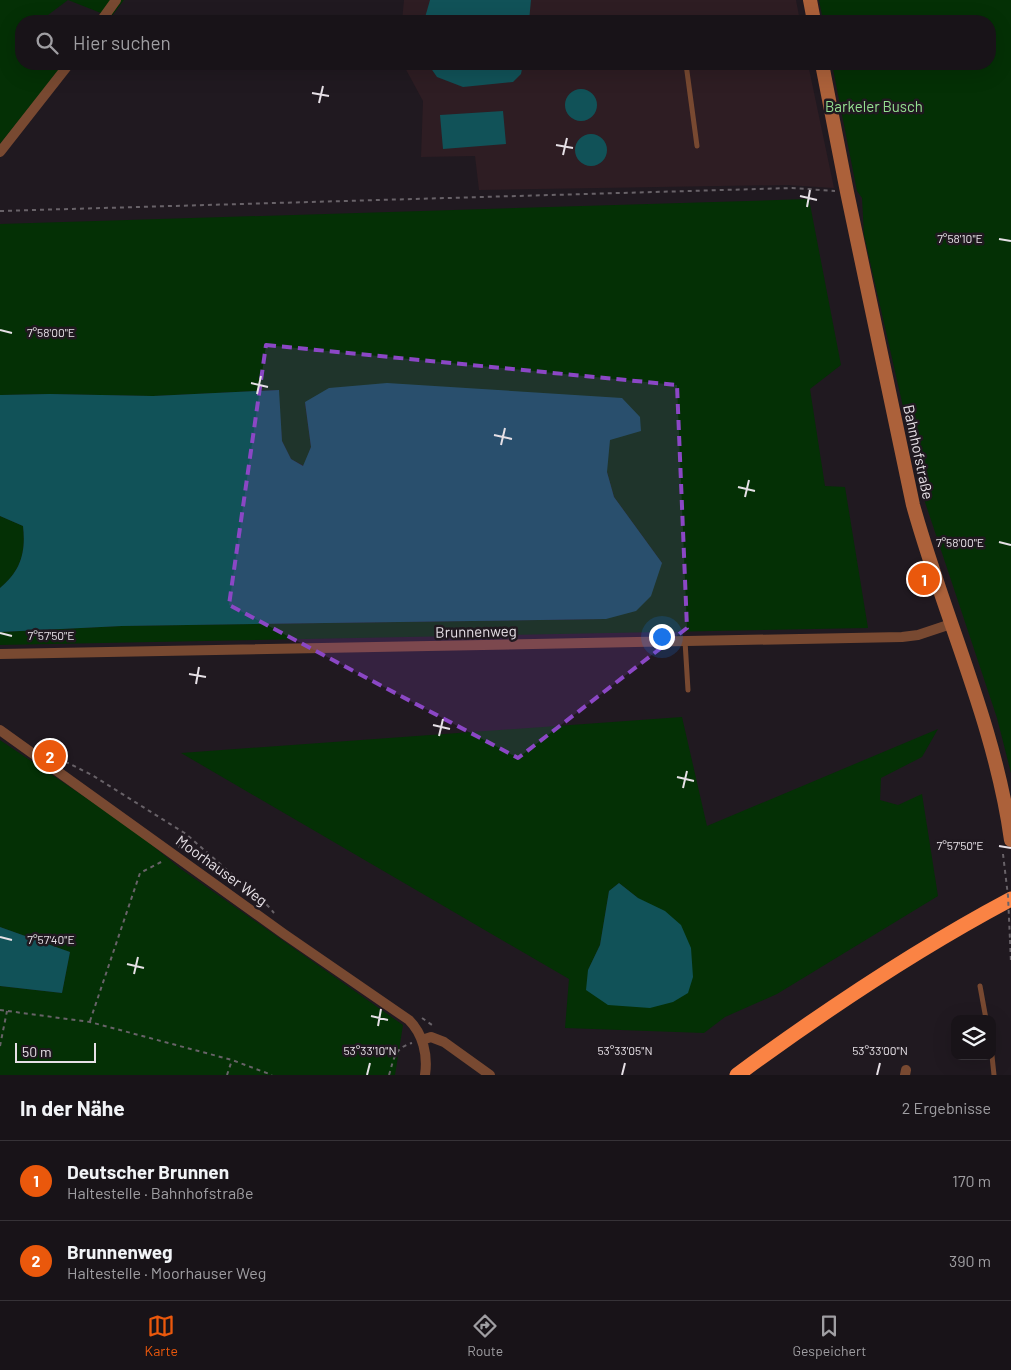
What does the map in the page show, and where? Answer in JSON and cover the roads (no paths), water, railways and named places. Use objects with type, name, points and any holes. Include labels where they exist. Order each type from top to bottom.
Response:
[{"type":"highway","points":[[736,1075],[885,973],[1011,899]]},
{"type":"street","points":[[105,15],[116,0]]},
{"type":"street","points":[[810,0],[813,15]]},
{"type":"street","points":[[0,152],[64,70]]},
{"type":"street","name":"Bahnhofstraße","points":[[823,70],[913,505],[924,545],[989,733],[1000,779],[1011,840]]},
{"type":"street","name":"Brunnenweg","points":[[0,654],[902,637],[918,635],[951,624]]},
{"type":"street","name":"Moorhauser Weg","points":[[0,730],[284,934],[404,1017],[413,1025],[422,1040],[426,1058],[425,1075]]},
{"type":"street","points":[[422,1040],[431,1037],[444,1042],[490,1075]]},
{"type":"lane","points":[[687,70],[697,146]]},
{"type":"lane","points":[[685,641],[688,690]]},
{"type":"lane","points":[[980,986],[985,1015]]},
{"type":"lane","points":[[992,1060],[994,1075]]},
{"type":"water","points":[[430,0],[531,0],[530,15],[426,15]]},
{"type":"water","points":[[432,70],[522,70],[521,74],[513,82],[463,87],[437,77]]},
{"type":"water","points":[[581,89],[592,94],[597,105],[592,116],[581,121],[570,116],[565,105],[570,94]]},
{"type":"water","points":[[503,111],[506,144],[443,149],[440,115]]},
{"type":"water","points":[[591,134],[602,139],[607,150],[602,161],[591,166],[580,161],[575,150],[580,139]]},
{"type":"water","points":[[387,383],[622,398],[640,417],[641,431],[610,440],[607,472],[614,497],[662,563],[651,596],[636,611],[606,619],[122,626],[0,632],[0,588],[13,575],[21,560],[24,535],[23,526],[0,516],[0,395],[153,396],[279,390],[282,441],[291,459],[303,466],[311,447],[305,402],[329,388]]},
{"type":"water","points":[[619,883],[638,898],[665,911],[681,925],[691,948],[693,977],[688,993],[673,1002],[650,1008],[608,1005],[586,990],[588,970],[600,945],[609,891]]},
{"type":"water","points":[[0,927],[70,952],[62,993],[0,986]]},
{"type":"place","name":"Deutscher Brunnen","points":[[924,579]]},
{"type":"place","name":"Brunnenweg","points":[[50,756]]},
{"type":"park label","name":"Barkeler Busch","points":[[874,106]]}]
